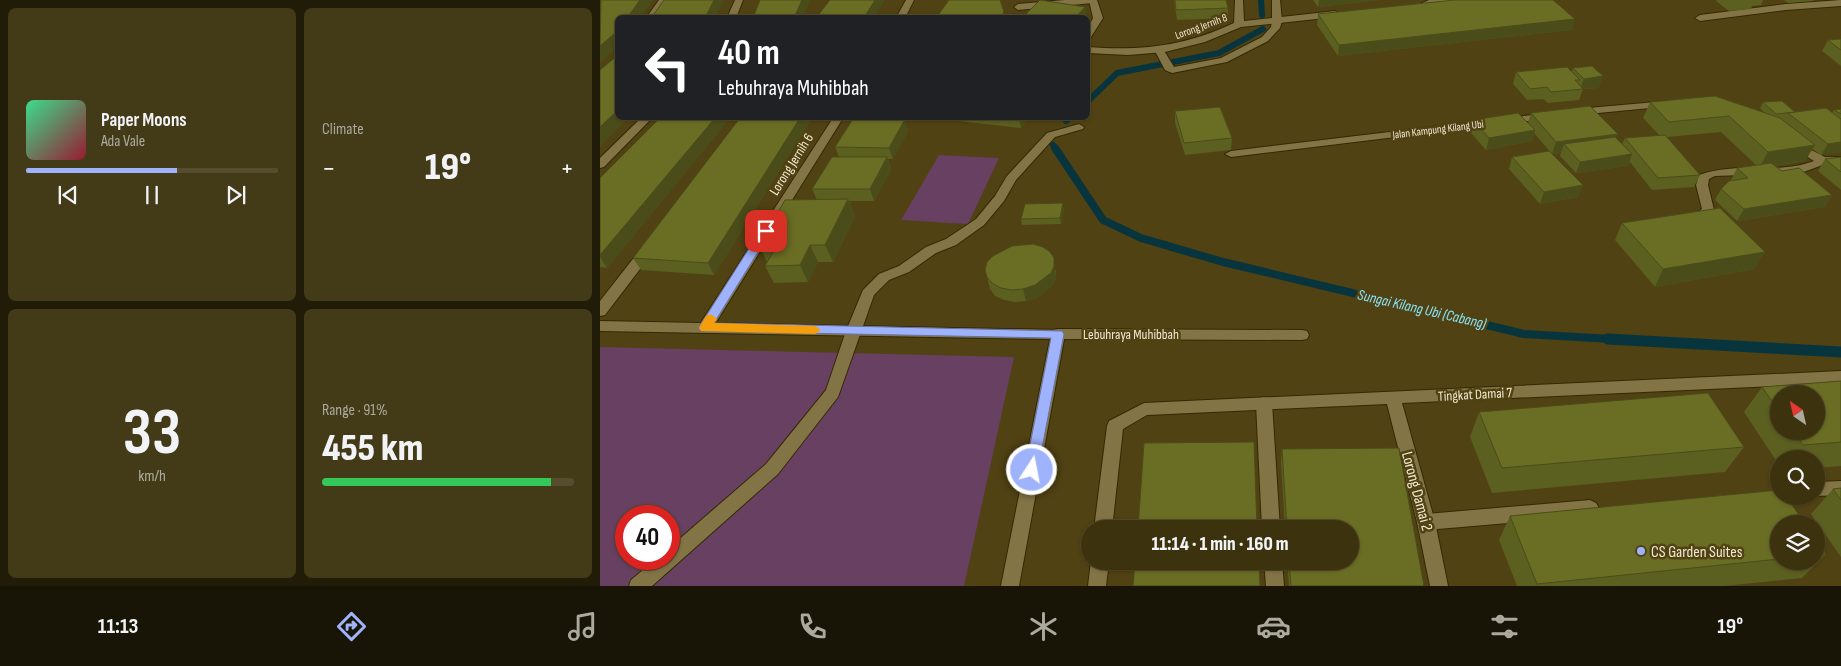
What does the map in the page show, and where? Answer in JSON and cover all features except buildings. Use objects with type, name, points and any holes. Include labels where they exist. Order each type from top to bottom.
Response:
[{"type":"street","points":[[652,15],[663,0]]},
{"type":"street","points":[[732,15],[739,0]]},
{"type":"street","points":[[902,15],[910,0]]},
{"type":"street","points":[[1016,3],[1093,0],[1098,18],[1090,32]]},
{"type":"street","name":"Lorong Jernih 8","points":[[1090,50],[1160,52],[1188,45],[1220,34],[1239,24],[1239,0]]},
{"type":"street","points":[[1160,52],[1172,70],[1224,60],[1264,38],[1275,28],[1277,21],[1276,0]]},
{"type":"street","points":[[1413,5],[1453,0]]},
{"type":"street","points":[[1700,18],[1786,7],[1841,3]]},
{"type":"street","points":[[1239,24],[1344,13]]},
{"type":"street","name":"Jalan Kampung Kilang Ubi","points":[[1231,154],[1630,106],[1678,103]]},
{"type":"street","points":[[600,165],[644,120]]},
{"type":"street","name":"Lorong Jernih 6","points":[[705,328],[837,120]]},
{"type":"street","points":[[638,586],[772,469],[833,394],[853,331],[868,293],[884,277],[904,269],[931,250],[951,242],[980,222],[1000,198],[1011,178],[1051,135],[1079,127]]},
{"type":"street","points":[[1781,136],[1823,161]]},
{"type":"street","points":[[1681,222],[1702,216],[1708,210],[1702,185],[1703,177],[1714,174],[1800,170],[1823,161],[1841,160]]},
{"type":"street","points":[[600,311],[654,241]]},
{"type":"street","name":"Lebuhraya Muhibbah","points":[[600,326],[1058,334],[1302,335]]},
{"type":"street","points":[[1010,586],[1058,334]]},
{"type":"street","name":"Tingkat Damai 7","points":[[1104,520],[1115,426],[1144,409],[1841,378]]},
{"type":"street","name":"Lorong Damai 2","points":[[1393,398],[1426,522],[1439,586]]},
{"type":"street","points":[[1264,403],[1270,520]]},
{"type":"street","points":[[1825,489],[1841,488]]},
{"type":"street","points":[[1426,522],[1604,507]]},
{"type":"street","points":[[1097,586],[1099,570]]},
{"type":"street","points":[[1274,570],[1275,586]]},
{"type":"shaded area","points":[[939,155],[999,158],[968,224],[901,220]]},
{"type":"shaded area","points":[[600,347],[1014,357],[964,586],[600,586]]},
{"type":"waterway","name":"Sungai Kilang Ubi (Cabang)","points":[[1261,0],[1262,15]]},
{"type":"waterway","name":"Sungai Kilang Ubi (Cabang)","points":[[1090,99],[1117,73],[1219,53],[1263,29]]},
{"type":"waterway","name":"Sungai Kilang Ubi (Cabang)","points":[[1053,145],[1056,149]]},
{"type":"waterway","name":"Sungai Kilang Ubi (Cabang)","points":[[1055,148],[1103,220],[1141,238],[1223,262],[1524,334],[1630,340]]},
{"type":"waterway","name":"Sungai Kilang Ubi (Cabang)","points":[[1608,339],[1841,352]]},
{"type":"slow traffic","points":[[711,319],[705,328],[815,330]]},
{"type":"place","name":"CS Garden Suites","points":[[1641,551]]},
{"type":"route","points":[[766,231],[705,328],[1058,334],[1032,470]]}]
